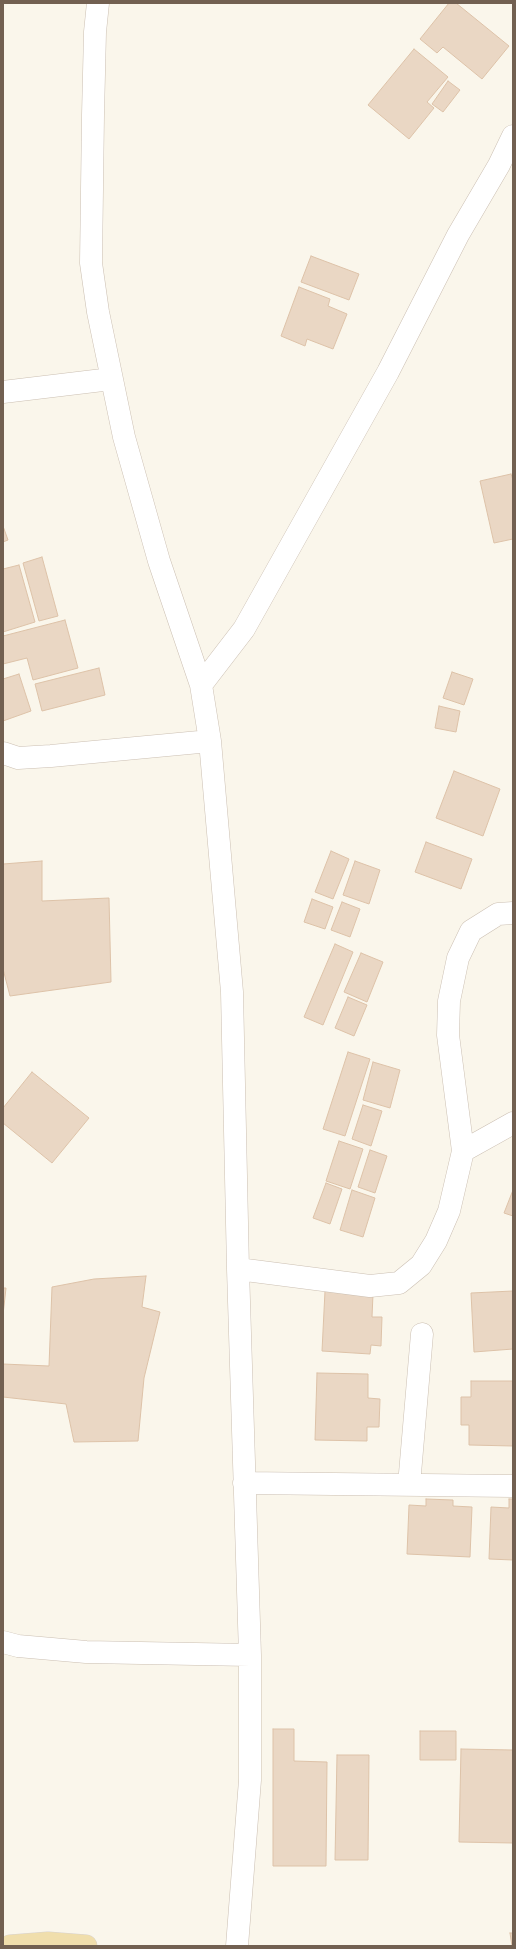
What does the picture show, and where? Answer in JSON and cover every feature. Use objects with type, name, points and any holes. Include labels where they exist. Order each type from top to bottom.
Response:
[{"type":"main road","points":[[10,1946],[48,1943],[86,1946]]},
{"type":"street","points":[[98,3],[95,32],[92,115],[91,263],[98,312],[124,437],[158,561],[201,685],[210,740],[232,992],[238,1269],[250,1655],[250,1780],[237,1946]]},
{"type":"street","points":[[201,685],[244,629],[381,385],[458,235],[499,165],[513,136]]},
{"type":"street","points":[[3,392],[111,379]]},
{"type":"street","points":[[3,753],[18,758],[51,756],[210,740]]},
{"type":"street","points":[[238,1269],[370,1286],[399,1283],[421,1264],[436,1241],[448,1210],[463,1151],[448,1035],[449,1001],[458,958],[471,931],[498,914],[513,913]]},
{"type":"street","points":[[463,1151],[513,1123]]},
{"type":"street","points":[[409,1485],[422,1334]]},
{"type":"street","points":[[244,1483],[513,1486]]},
{"type":"street","points":[[3,1642],[18,1646],[86,1652],[250,1655]]},
{"type":"building","points":[[449,3],[456,3],[509,46],[482,79],[443,47],[437,53],[420,39]]},
{"type":"building","points":[[414,49],[448,77],[427,102],[434,108],[409,139],[368,105]]},
{"type":"building","points":[[448,81],[460,90],[443,112],[432,104]]},
{"type":"building","points":[[311,256],[359,274],[349,300],[301,282]]},
{"type":"building","points":[[299,287],[330,299],[328,306],[347,314],[333,349],[307,339],[305,346],[281,336]]},
{"type":"building","points":[[511,474],[513,480],[513,539],[494,543],[480,481]]},
{"type":"building","points":[[3,526],[8,540],[3,542]]},
{"type":"building","points":[[42,557],[58,616],[39,621],[23,563]]},
{"type":"building","points":[[19,565],[35,622],[3,632],[3,569]]},
{"type":"building","points":[[65,620],[78,668],[33,680],[27,658],[3,664],[3,636]]},
{"type":"building","points":[[99,668],[105,695],[42,711],[35,684]]},
{"type":"building","points":[[452,672],[473,679],[464,705],[443,698]]},
{"type":"building","points":[[19,674],[31,711],[3,721],[3,679]]},
{"type":"building","points":[[439,706],[460,711],[456,732],[435,728]]},
{"type":"building","points":[[454,771],[500,789],[483,836],[436,818]]},
{"type":"building","points":[[426,842],[472,859],[461,889],[415,872]]},
{"type":"building","points":[[331,851],[349,859],[333,899],[315,892]]},
{"type":"building","points":[[42,861],[42,901],[109,898],[111,982],[10,996],[3,969],[3,864]]},
{"type":"building","points":[[355,861],[380,870],[369,904],[343,895]]},
{"type":"building","points":[[312,899],[333,907],[325,929],[304,922]]},
{"type":"building","points":[[342,902],[360,909],[350,937],[331,930]]},
{"type":"building","points":[[335,944],[353,952],[323,1025],[304,1017]]},
{"type":"building","points":[[361,953],[383,962],[367,1002],[344,992]]},
{"type":"building","points":[[348,997],[367,1005],[354,1036],[335,1028]]},
{"type":"building","points":[[348,1052],[370,1059],[345,1136],[323,1129]]},
{"type":"building","points":[[373,1062],[400,1070],[390,1108],[363,1100]]},
{"type":"building","points":[[32,1072],[89,1118],[52,1163],[3,1123],[3,1108]]},
{"type":"building","points":[[363,1105],[382,1111],[371,1146],[352,1139]]},
{"type":"building","points":[[339,1141],[363,1149],[350,1189],[326,1181]]},
{"type":"building","points":[[370,1150],[387,1156],[375,1193],[358,1187]]},
{"type":"building","points":[[326,1183],[342,1189],[330,1224],[313,1218]]},
{"type":"building","points":[[352,1190],[375,1198],[363,1237],[340,1230]]},
{"type":"building","points":[[513,1190],[513,1216],[504,1213]]},
{"type":"building","points":[[146,1276],[142,1307],[160,1312],[144,1378],[138,1441],[74,1442],[66,1404],[3,1397],[3,1364],[49,1366],[52,1287],[94,1279]]},
{"type":"building","points":[[3,1288],[6,1288],[3,1315]]},
{"type":"building","points":[[325,1291],[373,1294],[372,1317],[382,1317],[381,1346],[371,1345],[370,1354],[322,1351]]},
{"type":"building","points":[[513,1291],[513,1349],[474,1352],[471,1293]]},
{"type":"building","points":[[317,1373],[368,1374],[368,1398],[380,1399],[379,1427],[367,1427],[367,1441],[315,1440]]},
{"type":"building","points":[[471,1381],[513,1381],[513,1446],[469,1445],[469,1425],[461,1425],[461,1397],[471,1397]]},
{"type":"building","points":[[426,1499],[453,1500],[453,1506],[472,1507],[470,1557],[407,1554],[409,1505],[426,1506]]},
{"type":"building","points":[[509,1499],[513,1499],[513,1560],[489,1559],[491,1507],[509,1508]]},
{"type":"building","points":[[273,1729],[294,1729],[294,1761],[327,1762],[326,1866],[273,1866]]},
{"type":"building","points":[[420,1731],[456,1731],[456,1760],[420,1760]]},
{"type":"building","points":[[461,1749],[513,1750],[513,1843],[459,1842]]},
{"type":"building","points":[[337,1755],[369,1755],[368,1860],[335,1860]]},
{"type":"building","points":[[510,1933],[513,1933],[513,1946],[512,1946]]}]
